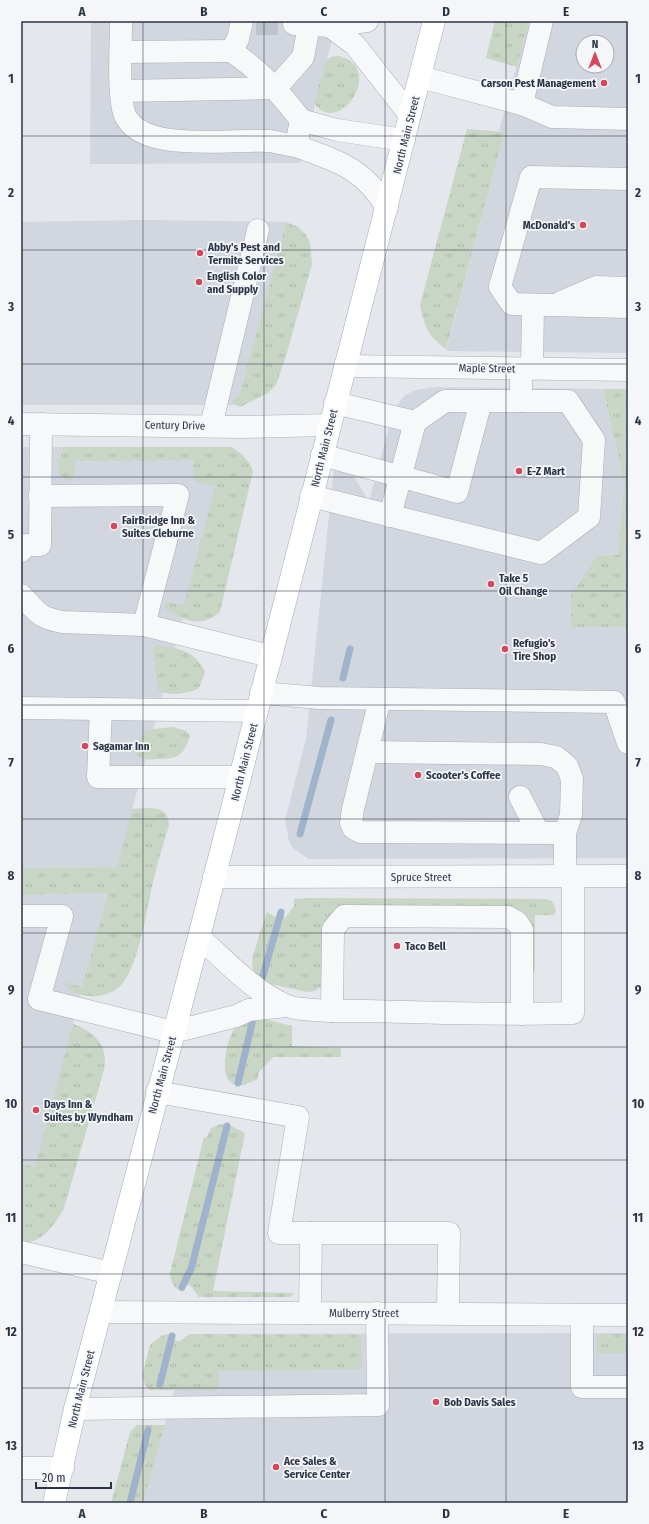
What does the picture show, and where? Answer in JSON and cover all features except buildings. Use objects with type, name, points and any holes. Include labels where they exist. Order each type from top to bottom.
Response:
[{"type":"main road","name":"North Main Street","points":[[54,1503],[75,1409],[199,937],[329,425],[387,208],[434,21]]},
{"type":"street","points":[[121,21],[122,91],[124,111],[135,129],[154,138],[173,141],[269,141],[296,146],[338,161],[357,173],[376,190],[387,208]]},
{"type":"street","points":[[311,24],[367,21]]},
{"type":"street","points":[[522,104],[542,21]]},
{"type":"street","points":[[231,51],[246,23]]},
{"type":"street","points":[[122,91],[276,88],[303,57],[311,24]]},
{"type":"street","points":[[311,24],[355,45],[410,115]]},
{"type":"street","points":[[121,52],[231,51],[255,68],[276,88],[301,120],[337,130],[404,140]]},
{"type":"street","points":[[420,77],[522,104],[552,117],[628,119]]},
{"type":"street","points":[[296,146],[301,120]]},
{"type":"street","points":[[628,179],[531,177],[500,287],[512,304],[628,307]]},
{"type":"street","points":[[527,192],[628,193]]},
{"type":"street","points":[[211,426],[258,230]]},
{"type":"street","points":[[554,305],[596,287],[628,288]]},
{"type":"street","points":[[521,401],[533,305]]},
{"type":"street","name":"Maple Street","points":[[345,366],[628,370]]},
{"type":"street","points":[[311,496],[390,516],[541,553],[589,517],[594,440],[568,401],[445,401],[415,422],[390,516]]},
{"type":"street","points":[[322,455],[457,492],[481,401]]},
{"type":"street","points":[[335,403],[415,422]]},
{"type":"street","points":[[21,551],[26,546],[40,545],[40,496],[31,424]]},
{"type":"street","name":"Century Drive","points":[[31,424],[211,426],[329,425]]},
{"type":"street","points":[[40,496],[178,495],[144,625]]},
{"type":"street","points":[[21,595],[40,616],[51,620],[62,622],[144,625],[270,656]]},
{"type":"street","points":[[21,708],[101,709],[320,698],[614,702],[628,743]]},
{"type":"street","points":[[380,699],[352,809],[351,823],[353,828],[360,832],[565,833]]},
{"type":"street","points":[[101,709],[98,777],[240,777]]},
{"type":"street","points":[[21,916],[62,916],[39,999],[173,1032],[236,1016],[249,1010],[286,1006],[332,1011],[573,1014],[569,877],[565,833],[571,815],[572,779],[567,766],[556,757],[541,754],[367,752]]},
{"type":"street","points":[[520,797],[538,832]]},
{"type":"street","name":"Spruce Street","points":[[214,877],[628,876]]},
{"type":"street","points":[[332,1011],[334,929],[344,916],[508,918],[516,922],[522,930],[522,1014]]},
{"type":"street","points":[[199,937],[258,990],[286,1006]]},
{"type":"street","points":[[158,1092],[298,1117],[279,1233],[449,1233],[448,1313]]},
{"type":"street","points":[[310,1313],[311,1233]]},
{"type":"street","points":[[21,1252],[111,1273]]},
{"type":"street","name":"Mulberry Street","points":[[101,1312],[628,1315]]},
{"type":"street","points":[[75,1409],[378,1405],[377,1313]]},
{"type":"street","points":[[582,1315],[582,1387],[628,1387]]},
{"type":"street","points":[[21,1468],[63,1468]]},
{"type":"shaded area","points":[[91,21],[337,21],[300,163],[90,164]]},
{"type":"shaded area","points":[[529,21],[628,21],[628,353],[446,351],[505,132],[499,131]]},
{"type":"shaded area","points":[[144,220],[286,222],[237,405],[21,405],[21,222]]},
{"type":"shaded area","points":[[436,387],[603,389],[624,482],[618,555],[571,594],[571,627],[628,627],[628,858],[309,859],[293,848],[289,841],[285,820],[306,739],[336,448],[369,501],[394,409],[405,395],[416,390]]},
{"type":"shaded area","name":"FairBridge Inn & Suites Cleburne","points":[[21,447],[228,447],[117,867],[21,868]]},
{"type":"shaded area","name":"Days Inn & Suites by Wyndham","points":[[108,893],[82,988],[21,1236],[21,895]]},
{"type":"shaded area","points":[[628,1333],[628,1503],[143,1503],[190,1334]]},
{"type":"green space","points":[[495,21],[529,21],[517,67],[486,58]]},
{"type":"green space","points":[[338,56],[352,62],[358,73],[359,85],[354,97],[346,107],[335,112],[324,112],[314,103],[326,61],[331,57]]},
{"type":"green space","points":[[467,129],[505,132],[446,349],[431,335],[425,325],[420,305]]},
{"type":"green space","points":[[286,222],[298,227],[306,235],[310,243],[312,264],[286,356],[276,385],[268,393],[240,407],[233,403],[232,400],[239,397]]},
{"type":"green space","points":[[603,389],[628,389],[628,627],[571,627],[571,595],[597,556],[618,555],[624,482]]},
{"type":"green space","points":[[64,447],[232,447],[245,458],[253,471],[220,612],[206,620],[193,621],[187,620],[166,610],[164,606],[166,602],[184,605],[215,487],[194,481],[193,460],[74,461],[74,476],[68,481],[59,474],[58,470],[59,460]]},
{"type":"green space","points":[[157,645],[186,652],[196,659],[205,672],[199,688],[190,692],[178,694],[158,690],[153,648]]},
{"type":"green space","points":[[173,727],[186,731],[190,736],[185,749],[178,756],[173,758],[150,760],[143,759],[137,755],[140,739],[146,730]]},
{"type":"green space","points":[[132,809],[159,809],[165,813],[169,825],[156,871],[137,953],[132,967],[125,980],[112,992],[97,996],[78,994],[71,991],[63,982],[82,987],[108,893],[21,895],[21,868],[117,867]]},
{"type":"green space","points":[[294,899],[546,899],[552,901],[556,910],[554,915],[535,915],[535,972],[529,972],[529,926],[334,911],[326,922],[321,987],[315,991],[307,992],[266,983],[253,972],[252,958],[267,912],[276,917],[283,915],[285,918],[294,906]]},
{"type":"green space","points":[[249,1017],[250,1025],[253,1025],[257,1017],[292,1026],[292,1046],[341,1048],[341,1057],[273,1057],[259,1072],[257,1080],[242,1085],[234,1084],[228,1080],[225,1073],[228,1045],[233,1031],[240,1023]]},
{"type":"green space","points":[[73,1024],[88,1031],[99,1041],[104,1054],[104,1070],[64,1208],[47,1232],[35,1240],[21,1243],[21,1164],[35,1167]]},
{"type":"green space","points":[[221,1124],[231,1126],[245,1133],[213,1291],[294,1293],[290,1297],[199,1297],[190,1285],[182,1287],[181,1289],[185,1289],[183,1292],[177,1289],[172,1283],[170,1273],[204,1137],[207,1137],[211,1128]]},
{"type":"green space","points":[[174,1334],[173,1339],[179,1342],[190,1334],[359,1335],[361,1338],[362,1366],[359,1369],[218,1371],[218,1388],[216,1390],[150,1390],[145,1385],[142,1376],[150,1345],[161,1336]]},
{"type":"green space","points":[[601,1334],[628,1334],[628,1353],[597,1353],[597,1338]]},
{"type":"green space","points":[[137,1425],[165,1425],[143,1503],[111,1503],[130,1432]]},
{"type":"waterway","points":[[343,678],[350,649]]},
{"type":"waterway","points":[[300,834],[331,720]]},
{"type":"waterway","points":[[262,979],[281,912]]},
{"type":"waterway","points":[[238,1083],[253,1019]]},
{"type":"waterway","points":[[182,1287],[191,1269],[227,1126]]},
{"type":"waterway","points":[[160,1384],[172,1336]]},
{"type":"waterway","points":[[130,1503],[148,1430]]},
{"type":"tunnel","points":[[256,24],[294,24]]},
{"type":"place","name":"Carson Pest Management","points":[[604,83]]},
{"type":"place","name":"McDonald's","points":[[583,225]]},
{"type":"place","name":"Abby's Pest and Termite Services","points":[[200,253]]},
{"type":"place","name":"English Color and Supply","points":[[199,282]]},
{"type":"place","name":"E-Z Mart","points":[[519,471]]},
{"type":"place","name":"FairBridge Inn & Suites Cleburne","points":[[114,526]]},
{"type":"place","name":"Take 5 Oil Change","points":[[491,584]]},
{"type":"place","name":"Refugio's Tire Shop","points":[[505,649]]},
{"type":"place","name":"Sagamar Inn","points":[[85,746]]},
{"type":"place","name":"Scooter's Coffee","points":[[418,775]]},
{"type":"place","name":"Taco Bell","points":[[397,946]]},
{"type":"place","name":"Days Inn & Suites by Wyndham","points":[[36,1110]]},
{"type":"place","name":"Bob Davis Sales","points":[[436,1402]]},
{"type":"place","name":"Ace Sales & Service Center","points":[[276,1467]]}]
